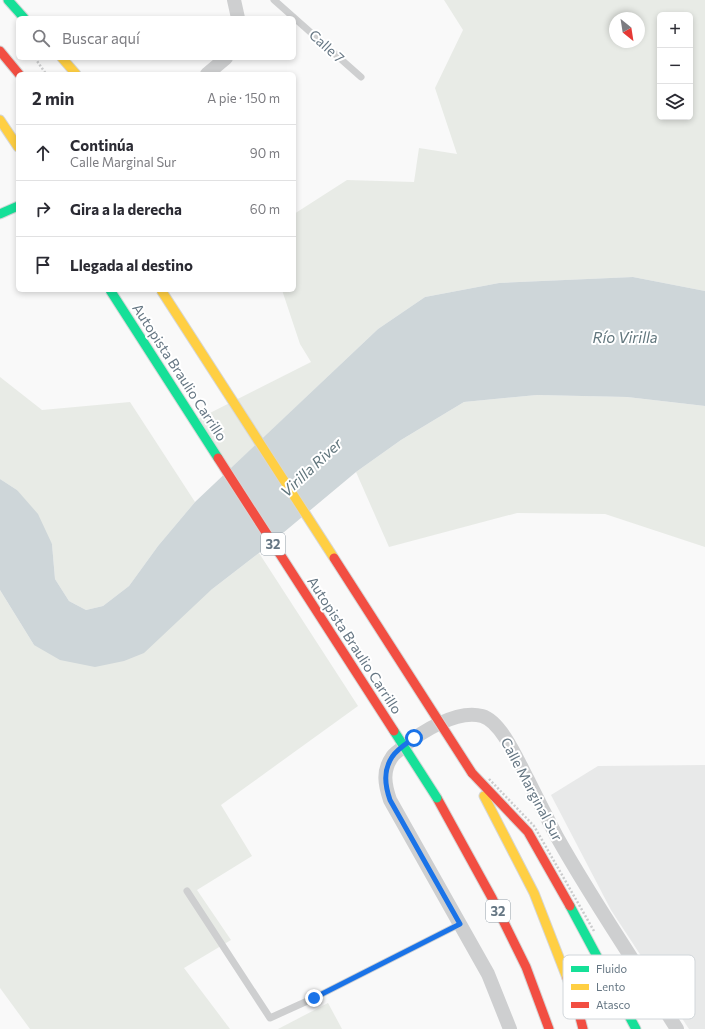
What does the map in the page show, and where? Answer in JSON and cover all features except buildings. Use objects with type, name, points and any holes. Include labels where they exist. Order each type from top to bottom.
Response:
[{"type":"highway","points":[[8,0],[22,16]]},
{"type":"highway","points":[[0,51],[16,72]]},
{"type":"highway","points":[[64,60],[74,72]]},
{"type":"highway","points":[[0,120],[16,144]]},
{"type":"highway","points":[[0,214],[16,207]]},
{"type":"highway","name":"Autopista Braulio Carrillo","points":[[111,292],[437,798],[492,898],[526,967],[549,1029]]},
{"type":"highway","name":"Autopista Braulio Carrillo","points":[[162,292],[472,773],[534,893],[563,969]]},
{"type":"highway","points":[[472,773],[528,832],[597,955]]},
{"type":"highway","name":"Autopista Braulio Carrillo","points":[[580,1019],[583,1029]]},
{"type":"highway","points":[[631,1019],[636,1029]]},
{"type":"street","points":[[234,0],[238,16]]},
{"type":"street","points":[[209,72],[224,60]]},
{"type":"street","name":"Calle Marginal Sur","points":[[510,1029],[488,974],[390,800],[385,786],[386,772],[392,756],[414,738],[443,722],[462,715],[482,716],[497,726],[508,742],[569,857],[630,955]]},
{"type":"street","name":"Calle Marginal Sur","points":[[671,1019],[677,1029]]},
{"type":"lane","name":"Calle 7","points":[[274,0],[292,16]]},
{"type":"lane","name":"Calle 7","points":[[296,19],[361,77]]},
{"type":"lane","points":[[187,891],[270,1018],[314,998],[460,924]]},
{"type":"path","points":[[36,60],[45,72]]},
{"type":"shaded area","points":[[444,0],[705,0],[705,291],[633,277],[499,283],[425,297],[378,329],[228,471],[196,420],[311,362],[300,344],[283,292],[296,292],[296,213],[347,180],[414,182],[419,148],[457,154],[435,88],[463,30]]},
{"type":"shaded area","points":[[0,377],[42,410],[130,402],[195,502],[158,546],[129,586],[103,606],[86,610],[69,601],[55,579],[52,544],[17,490],[0,479]]},
{"type":"shaded area","points":[[537,395],[627,397],[705,406],[705,547],[605,514],[517,513],[389,547],[356,472],[401,440],[464,402]]},
{"type":"shaded area","points":[[259,553],[358,706],[221,805],[252,856],[197,890],[231,940],[184,968],[230,1029],[30,1029],[0,988],[0,590],[34,645],[211,590]]},
{"type":"shaded area","points":[[705,765],[705,1029],[689,1029],[682,1019],[695,1019],[695,955],[640,955],[611,910],[551,795],[598,766]]},
{"type":"shaded area","points":[[328,1003],[342,1029],[278,1029]]},
{"type":"water","name":"Río Virilla","points":[[633,277],[705,291],[705,406],[627,397],[537,395],[464,402],[401,440],[356,472],[259,553],[211,590],[144,653],[124,661],[95,667],[60,660],[34,645],[0,590],[0,479],[17,490],[38,514],[52,544],[55,579],[69,601],[86,610],[103,606],[129,586],[158,546],[195,502],[378,329],[425,297],[499,283]]},
{"type":"traffic: fast","points":[[8,0],[22,16]]},
{"type":"traffic: fast","points":[[0,214],[16,207]]},
{"type":"traffic: fast","points":[[111,292],[218,458]]},
{"type":"traffic: fast","points":[[394,731],[437,798]]},
{"type":"traffic: fast","points":[[570,906],[596,955]]},
{"type":"traffic: fast","points":[[631,1019],[636,1029]]},
{"type":"traffic: slow","points":[[64,60],[74,72]]},
{"type":"traffic: slow","points":[[0,120],[16,144]]},
{"type":"traffic: slow","points":[[162,292],[334,558]]},
{"type":"traffic: slow","points":[[484,796],[534,893],[563,968]]},
{"type":"traffic: jam","points":[[0,51],[17,72]]},
{"type":"traffic: jam","points":[[218,458],[394,731]]},
{"type":"traffic: jam","points":[[334,558],[472,773]]},
{"type":"traffic: jam","points":[[472,773],[528,832],[570,906]]},
{"type":"traffic: jam","points":[[437,798],[492,898],[526,967],[549,1029]]},
{"type":"traffic: jam","points":[[580,1019],[583,1029]]},
{"type":"route","points":[[314,998],[460,924],[390,800],[385,786],[386,772],[392,756],[414,738]]},
{"type":"water label","name":"Virilla River","points":[[311,467]]}]
